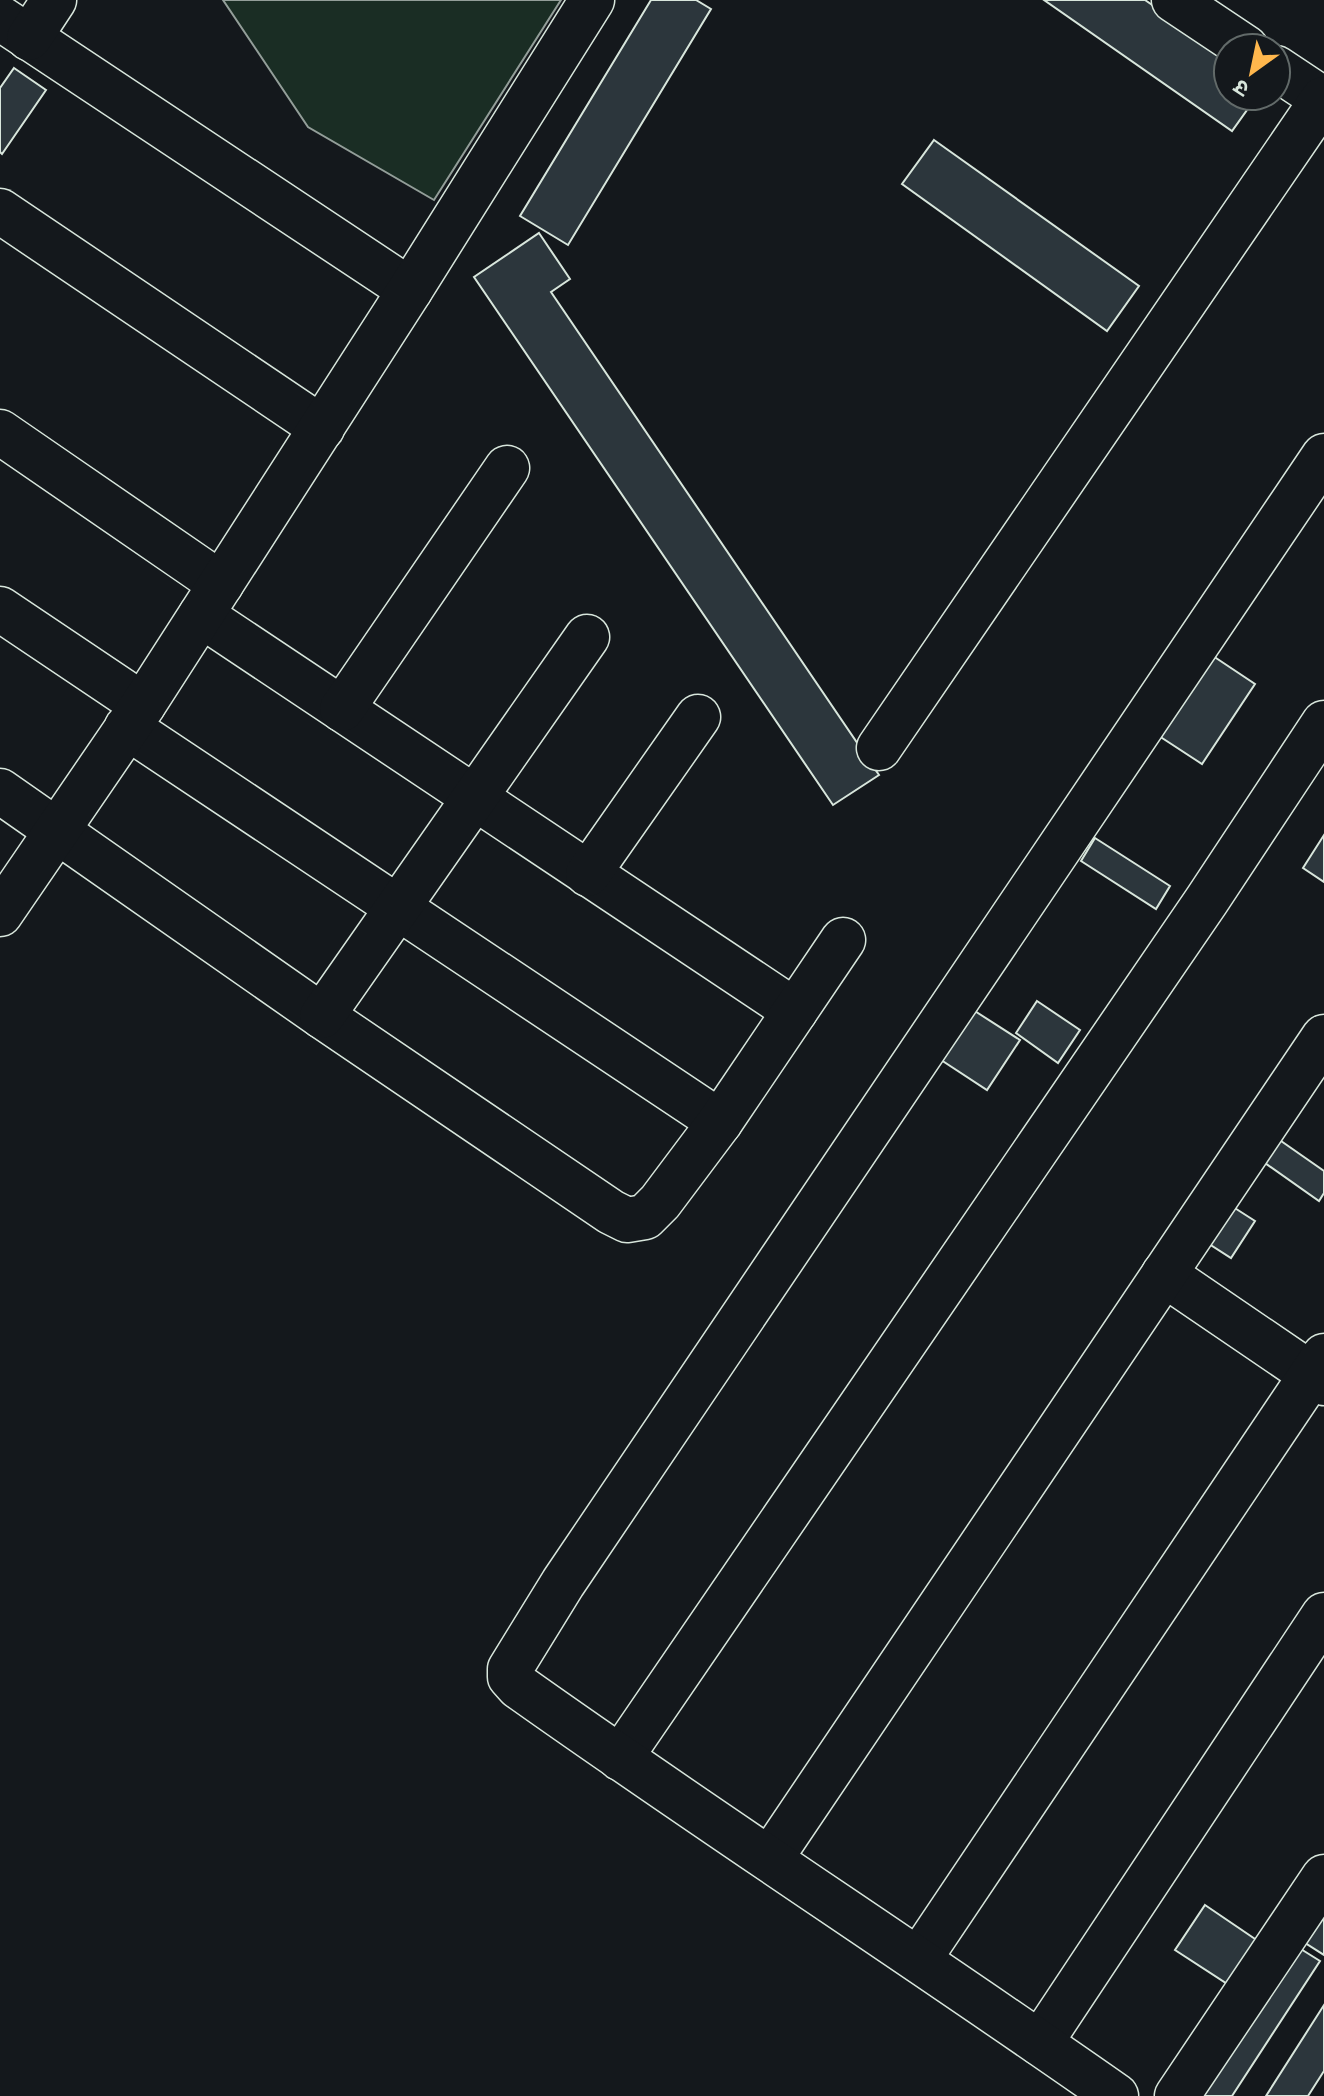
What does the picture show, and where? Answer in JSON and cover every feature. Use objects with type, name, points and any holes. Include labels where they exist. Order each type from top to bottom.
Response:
[{"type":"street","points":[[54,0],[8,26],[410,290]]},
{"type":"street","points":[[0,914],[135,716],[322,428],[592,0]]},
{"type":"street","points":[[1174,0],[1222,32]]},
{"type":"street","points":[[879,748],[1323,99],[1292,79]]},
{"type":"street","points":[[0,211],[322,428]]},
{"type":"street","points":[[0,432],[211,599],[342,709],[795,1011]]},
{"type":"street","points":[[1116,2096],[620,1758],[518,1686],[510,1677],[510,1669],[589,1544],[1324,456]]},
{"type":"street","points":[[342,709],[507,468]]},
{"type":"street","points":[[0,609],[135,716],[398,908],[720,1122]]},
{"type":"street","points":[[322,1016],[587,637]]},
{"type":"street","points":[[588,874],[698,717]]},
{"type":"street","points":[[620,1758],[1207,900],[1324,723]]},
{"type":"street","points":[[0,791],[322,1016],[627,1220],[645,1217],[660,1202],[720,1122],[843,940]]},
{"type":"street","points":[[770,1859],[1324,1037]]},
{"type":"street","points":[[919,1959],[1320,1371],[1164,1274]]},
{"type":"street","points":[[1040,2043],[1324,1615]]},
{"type":"street","points":[[1177,2096],[1324,1877]]},
{"type":"green space","points":[[223,0],[561,0],[434,200],[308,127]]},
{"type":"building","points":[[651,0],[696,0],[711,9],[568,245],[520,216]]},
{"type":"building","points":[[1044,0],[1145,0],[1212,47],[1212,112],[1246,112],[1232,131]]},
{"type":"building","points":[[14,68],[46,90],[2,154],[0,88]]},
{"type":"building","points":[[934,140],[1139,286],[1107,331],[902,184]]},
{"type":"building","points":[[539,233],[570,279],[551,292],[879,775],[833,805],[474,277]]},
{"type":"building","points":[[1210,654],[1255,684],[1202,764],[1156,734]]},
{"type":"building","points":[[1324,835],[1324,882],[1303,868]]},
{"type":"building","points":[[1095,838],[1170,886],[1156,909],[1081,861]]},
{"type":"building","points":[[1037,1001],[1080,1030],[1058,1063],[1016,1033]]},
{"type":"building","points":[[967,1006],[1020,1040],[987,1090],[935,1056]]},
{"type":"building","points":[[1271,1134],[1324,1171],[1324,1193],[1319,1201],[1255,1156]]},
{"type":"building","points":[[1216,1196],[1255,1221],[1231,1258],[1192,1233]]},
{"type":"building","points":[[1324,1881],[1324,1955],[1291,1934]]},
{"type":"building","points":[[1205,1905],[1258,1941],[1229,1985],[1175,1950]]},
{"type":"building","points":[[1296,1946],[1320,1961],[1232,2096],[1201,2096]]},
{"type":"building","points":[[1324,2005],[1324,2071],[1308,2096],[1266,2096]]}]
